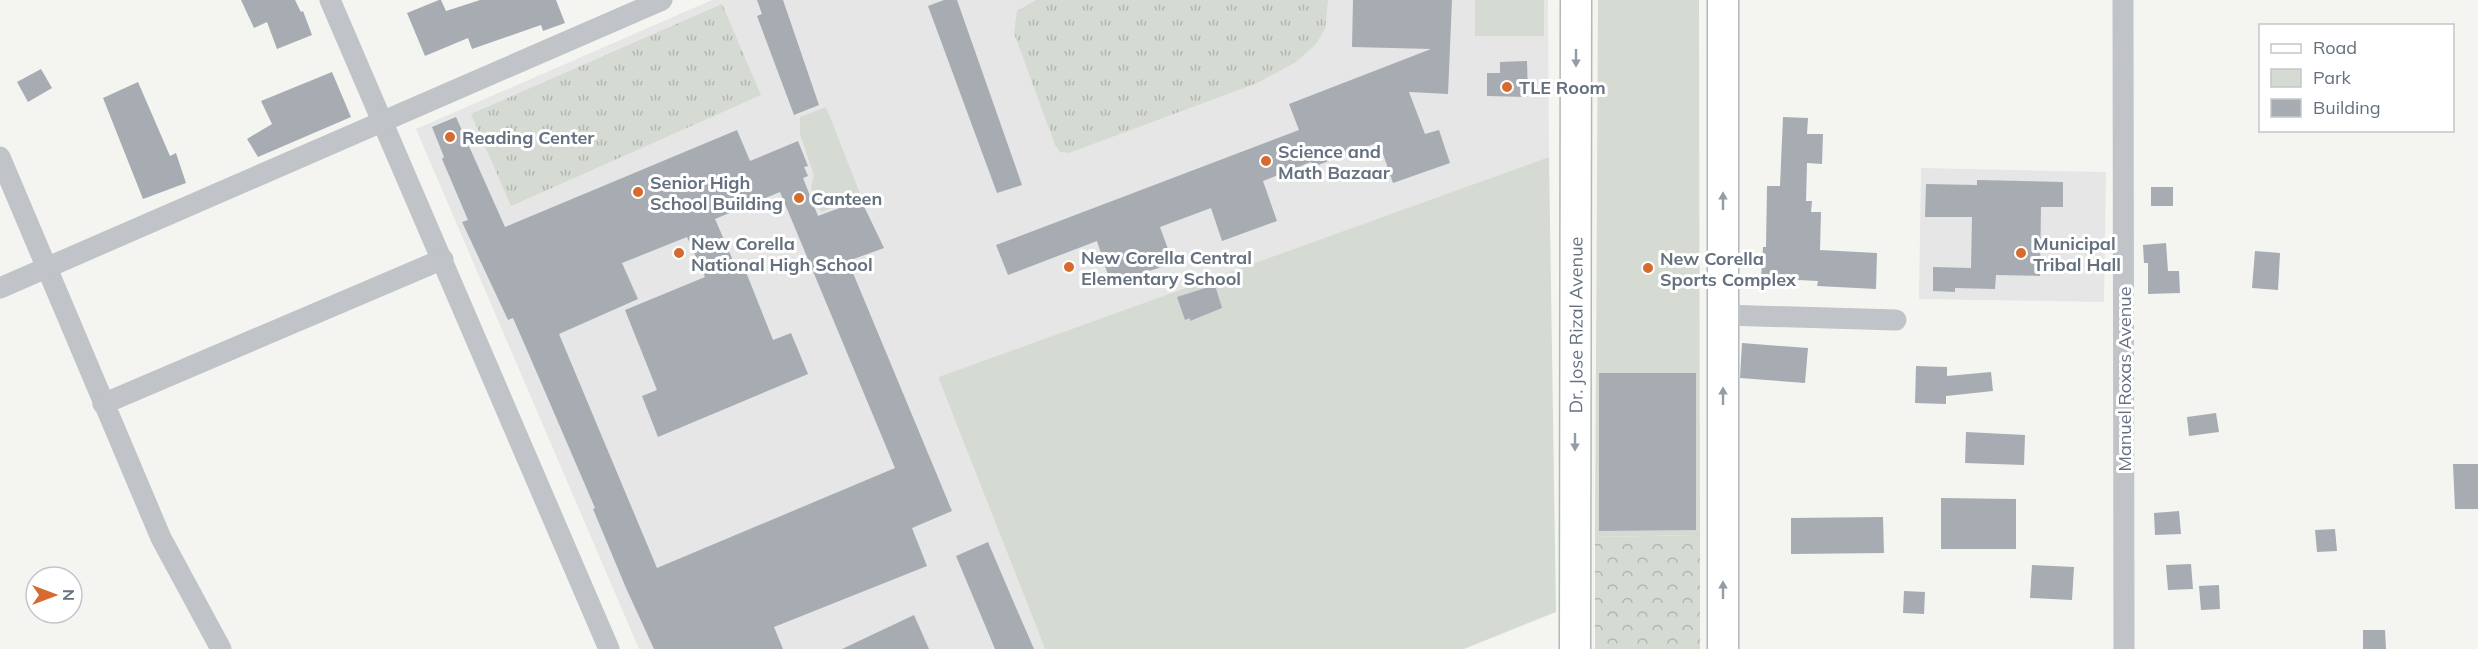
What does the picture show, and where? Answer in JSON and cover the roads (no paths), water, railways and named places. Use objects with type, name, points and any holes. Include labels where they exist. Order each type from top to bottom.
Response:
[{"type":"main road","name":"Dr. Jose Rizal Avenue","points":[[1575,649],[1576,0]]},
{"type":"main road","points":[[1723,0],[1723,649]]},
{"type":"street","points":[[330,0],[609,649]]},
{"type":"street","points":[[0,288],[662,0]]},
{"type":"street","name":"Manuel Roxas Avenue","points":[[2123,0],[2124,649]]},
{"type":"street","points":[[0,157],[160,538],[221,649]]},
{"type":"street","points":[[103,404],[443,259]]},
{"type":"street","points":[[1723,315],[1896,320]]},
{"type":"place","name":"TLE Room","points":[[1507,87]]},
{"type":"place","name":"Reading Center","points":[[450,137]]},
{"type":"place","name":"Science and Math Bazaar","points":[[1266,161]]},
{"type":"place","name":"Senior High School Building","points":[[638,192]]},
{"type":"place","name":"Canteen","points":[[799,198]]},
{"type":"place","name":"New Corella National High School","points":[[679,253]]},
{"type":"place","name":"Municipal Tribal Hall","points":[[2021,253]]},
{"type":"place","name":"New Corella Central Elementary School","points":[[1069,267]]},
{"type":"place","name":"New Corella Sports Complex","points":[[1648,268]]}]
